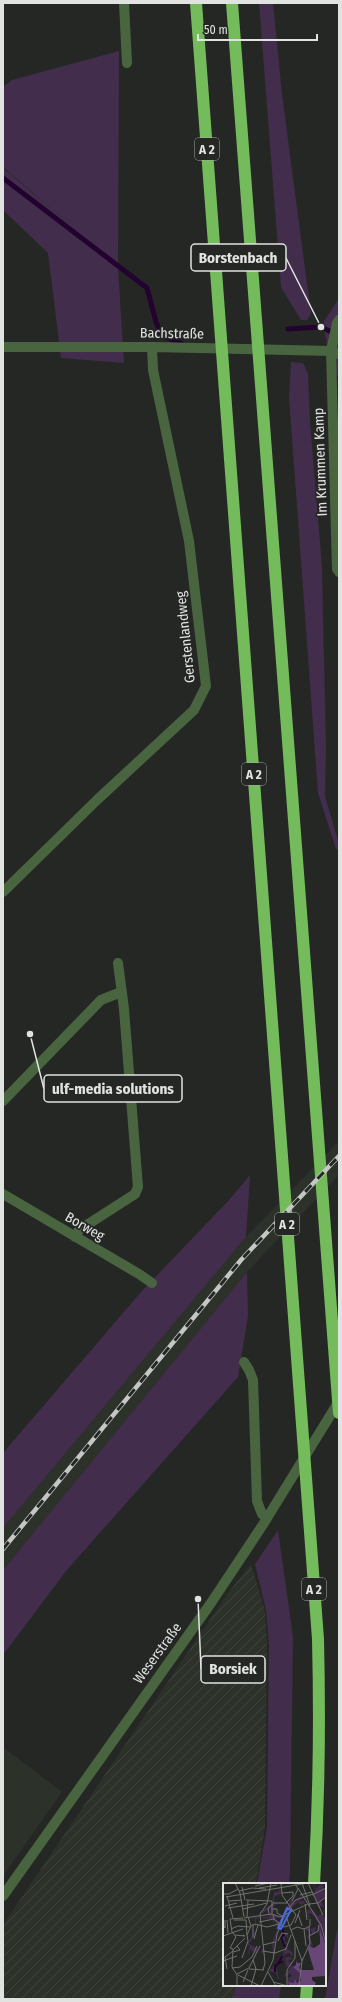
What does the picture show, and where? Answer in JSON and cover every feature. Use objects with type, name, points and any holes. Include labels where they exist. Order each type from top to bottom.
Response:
[{"type":"highway","name":"A 2","points":[[196,3],[318,1639],[320,1737],[314,1883]]},
{"type":"highway","points":[[232,3],[339,1413]]},
{"type":"highway","points":[[306,1999],[307,1986]]},
{"type":"street","points":[[124,3],[127,63]]},
{"type":"street","name":"Im Krummen Kamp","points":[[338,322],[334,351],[337,569],[339,572]]},
{"type":"street","name":"Bachstraße","points":[[3,347],[152,347],[334,351]]},
{"type":"street","name":"Gerstenlandweg","points":[[3,892],[98,799],[194,710],[206,686],[189,542],[153,370],[152,347]]},
{"type":"street","points":[[75,1236],[79,1230],[135,1194],[138,1187],[124,1009],[118,963]]},
{"type":"street","points":[[3,1101],[101,1000],[121,992]]},
{"type":"street","name":"Borweg","points":[[3,1194],[152,1283]]},
{"type":"street","points":[[244,1362],[253,1380],[258,1501],[262,1514],[267,1518]]},
{"type":"street","name":"Weserstraße","points":[[3,1896],[211,1603],[267,1518],[339,1401]]},
{"type":"shaded area","points":[[259,3],[273,3],[282,94],[311,314],[307,320],[301,320],[281,287]]},
{"type":"shaded area","points":[[119,51],[118,267],[124,363],[61,358],[48,253],[3,210],[3,168],[70,225],[3,167],[3,87],[12,80]]},
{"type":"shaded area","points":[[339,298],[339,375],[333,377],[323,323]]},
{"type":"shaded area","points":[[291,362],[303,363],[308,374],[310,422],[322,567],[326,747],[325,796],[339,844],[339,851],[336,849],[318,793],[289,397]]},
{"type":"shaded area","points":[[339,1141],[339,1175],[247,1272],[3,1570],[3,1528],[246,1237]]},
{"type":"shaded area","points":[[250,1175],[246,1237],[3,1528],[3,1453],[141,1292],[230,1199]]},
{"type":"shaded area","points":[[247,1272],[248,1316],[238,1377],[66,1571],[3,1655],[3,1570]]},
{"type":"shaded area","points":[[278,1530],[293,1637],[289,1883],[257,1883],[267,1827],[269,1644],[266,1610],[255,1564]]},
{"type":"shaded area","points":[[251,1564],[265,1611],[267,1644],[265,1827],[256,1883],[223,1883],[223,1986],[236,1986],[233,1999],[3,1999],[3,1925],[228,1593]]},
{"type":"shaded area","points":[[3,1747],[62,1792],[3,1876]]},
{"type":"shaded area","points":[[339,1929],[339,1999],[325,1999],[337,1930]]},
{"type":"shaded area","points":[[236,1986],[281,1986],[279,1999],[233,1999]]},
{"type":"waterway","points":[[3,178],[147,288],[156,322],[162,336],[181,343]]},
{"type":"waterway","points":[[288,329],[321,327],[336,334]]},
{"type":"railway","points":[[3,1549],[241,1260],[339,1156]]},
{"type":"place","name":"Borstenbach","points":[[321,327]]},
{"type":"place","name":"ulf-media solutions","points":[[30,1034]]},
{"type":"place","name":"Borsiek","points":[[198,1599]]}]
